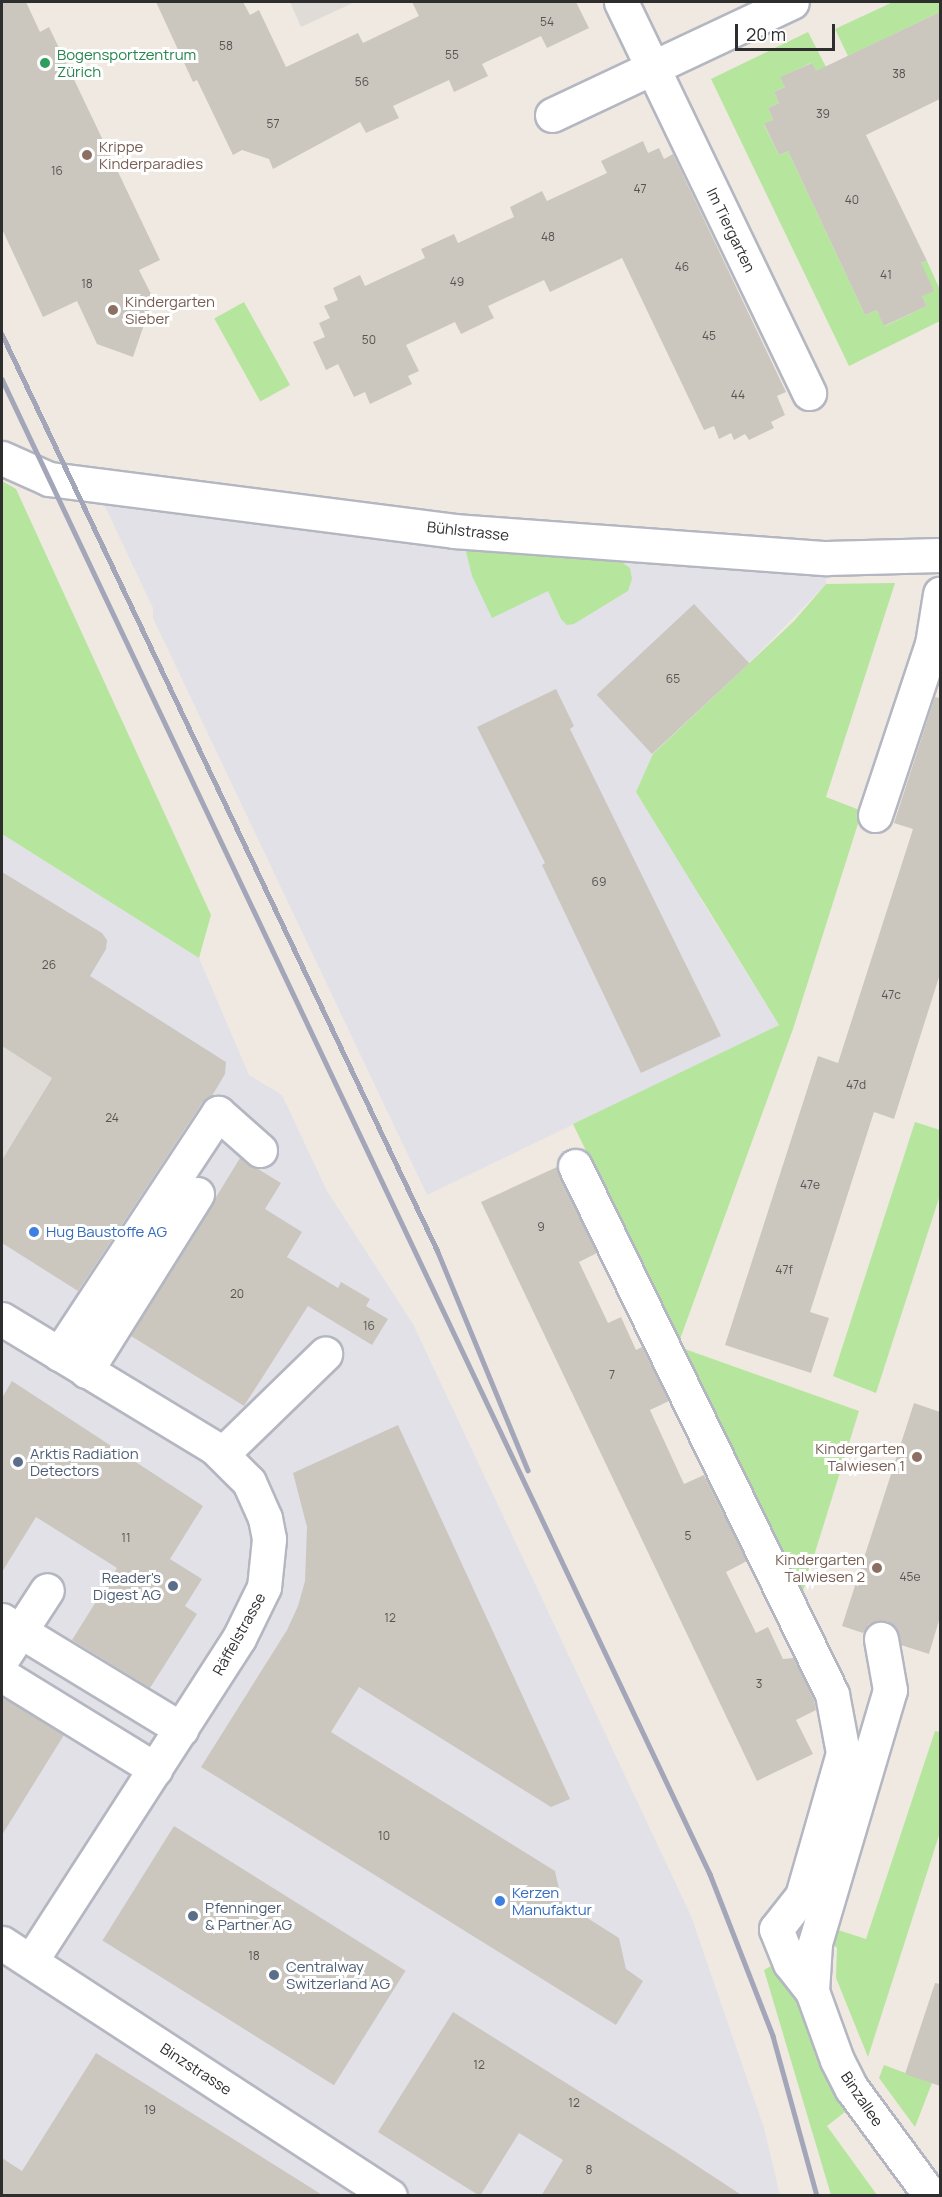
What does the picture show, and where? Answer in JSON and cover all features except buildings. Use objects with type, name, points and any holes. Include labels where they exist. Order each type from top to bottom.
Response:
[{"type":"street","name":"Im Tiergarten","points":[[621,2],[809,393]]},
{"type":"street","points":[[552,115],[792,2]]},
{"type":"street","name":"Bühlstrasse","points":[[2,458],[49,480],[454,531],[826,558],[940,555]]},
{"type":"street","points":[[875,815],[932,644],[940,594]]},
{"type":"street","points":[[58,1354],[218,1113],[260,1150]]},
{"type":"street","points":[[576,1166],[832,1694],[843,1753],[802,1896],[776,1929],[790,1963],[812,1991]]},
{"type":"street","points":[[86,1371],[197,1194]]},
{"type":"street","name":"Räffelstrasse","points":[[2,1319],[230,1462],[249,1482],[265,1518],[269,1539],[264,1587],[239,1638],[31,1961]]},
{"type":"street","points":[[230,1462],[325,1354]]},
{"type":"street","points":[[2,1659],[11,1626],[47,1590]]},
{"type":"street","points":[[11,1626],[181,1729]]},
{"type":"street","points":[[812,1991],[815,1943],[890,1690],[881,1639]]},
{"type":"street","points":[[2,1675],[155,1768]]},
{"type":"street","name":"Binzstrasse","points":[[2,1943],[390,2196]]},
{"type":"street","name":"Binzallee","points":[[812,1991],[837,2060],[852,2090],[932,2196]]},
{"type":"shaded area","points":[[290,2],[355,2],[301,27]]},
{"type":"shaded area","points":[[101,498],[465,548],[472,576],[548,591],[561,619],[574,624],[628,591],[617,559],[826,572],[826,584],[749,663],[700,898],[779,1025],[427,1195],[153,618],[153,608]]},
{"type":"shaded area","points":[[2,834],[199,958],[249,1075],[282,1095],[327,1191],[413,1324],[691,1916],[764,2128],[780,2195],[2,2195]]},
{"type":"shaded area","points":[[2,1046],[52,1077],[2,1160]]},
{"type":"green space","points":[[893,2],[940,2],[940,12],[848,56],[835,29]]},
{"type":"green space","points":[[808,32],[826,67],[816,72],[811,63],[781,77],[785,87],[774,92],[779,103],[768,108],[773,120],[764,125],[779,155],[788,151],[865,315],[877,310],[885,326],[927,306],[919,290],[921,263],[927,261],[940,290],[940,321],[849,366],[711,79]]},
{"type":"green space","points":[[244,302],[290,385],[260,402],[214,318]]},
{"type":"green space","points":[[2,481],[16,489],[211,915],[199,958],[2,834]]},
{"type":"green space","points":[[465,548],[617,559],[630,568],[632,579],[628,591],[574,624],[567,625],[561,619],[548,591],[492,618],[472,576]]},
{"type":"green space","points":[[895,583],[826,797],[862,811],[793,1029],[679,1342],[573,1124],[779,1025],[636,792],[653,754],[794,621],[826,584]]},
{"type":"green space","points":[[915,1122],[940,1130],[940,1195],[876,1393],[833,1376]]},
{"type":"green space","points":[[682,1348],[859,1411],[799,1604]]},
{"type":"green space","points":[[935,1731],[940,1732],[940,1832],[868,2057],[836,1978],[837,1948],[826,1937],[835,1929],[866,1939]]},
{"type":"green space","points":[[771,1966],[796,1998],[820,2057],[850,2108],[827,2126],[877,2195],[831,2195],[764,1970]]},
{"type":"green space","points":[[884,2065],[932,2083],[915,2127],[879,2078]]},
{"type":"railway","points":[[2,334],[438,1252],[528,1470]]},
{"type":"railway","points":[[2,379],[710,1874],[773,2036],[817,2196]]},
{"type":"place","name":"Bogensportzentrum Zürich","points":[[45,63]]},
{"type":"place","name":"Krippe Kinderparadies","points":[[87,155]]},
{"type":"place","name":"Kindergarten Sieber","points":[[113,310]]},
{"type":"place","name":"Hug Baustoffe AG","points":[[34,1232]]},
{"type":"place","name":"Kindergarten Talwiesen 1","points":[[917,1457]]},
{"type":"place","name":"Arktis Radiation Detectors","points":[[18,1462]]},
{"type":"place","name":"Kindergarten Talwiesen 2","points":[[877,1568]]},
{"type":"place","name":"Reader's Digest AG","points":[[173,1586]]},
{"type":"place","name":"Kerzen Manufaktur","points":[[500,1901]]},
{"type":"place","name":"Pfenninger & Partner AG","points":[[193,1916]]},
{"type":"place","name":"Centralway Switzerland AG","points":[[274,1975]]}]
